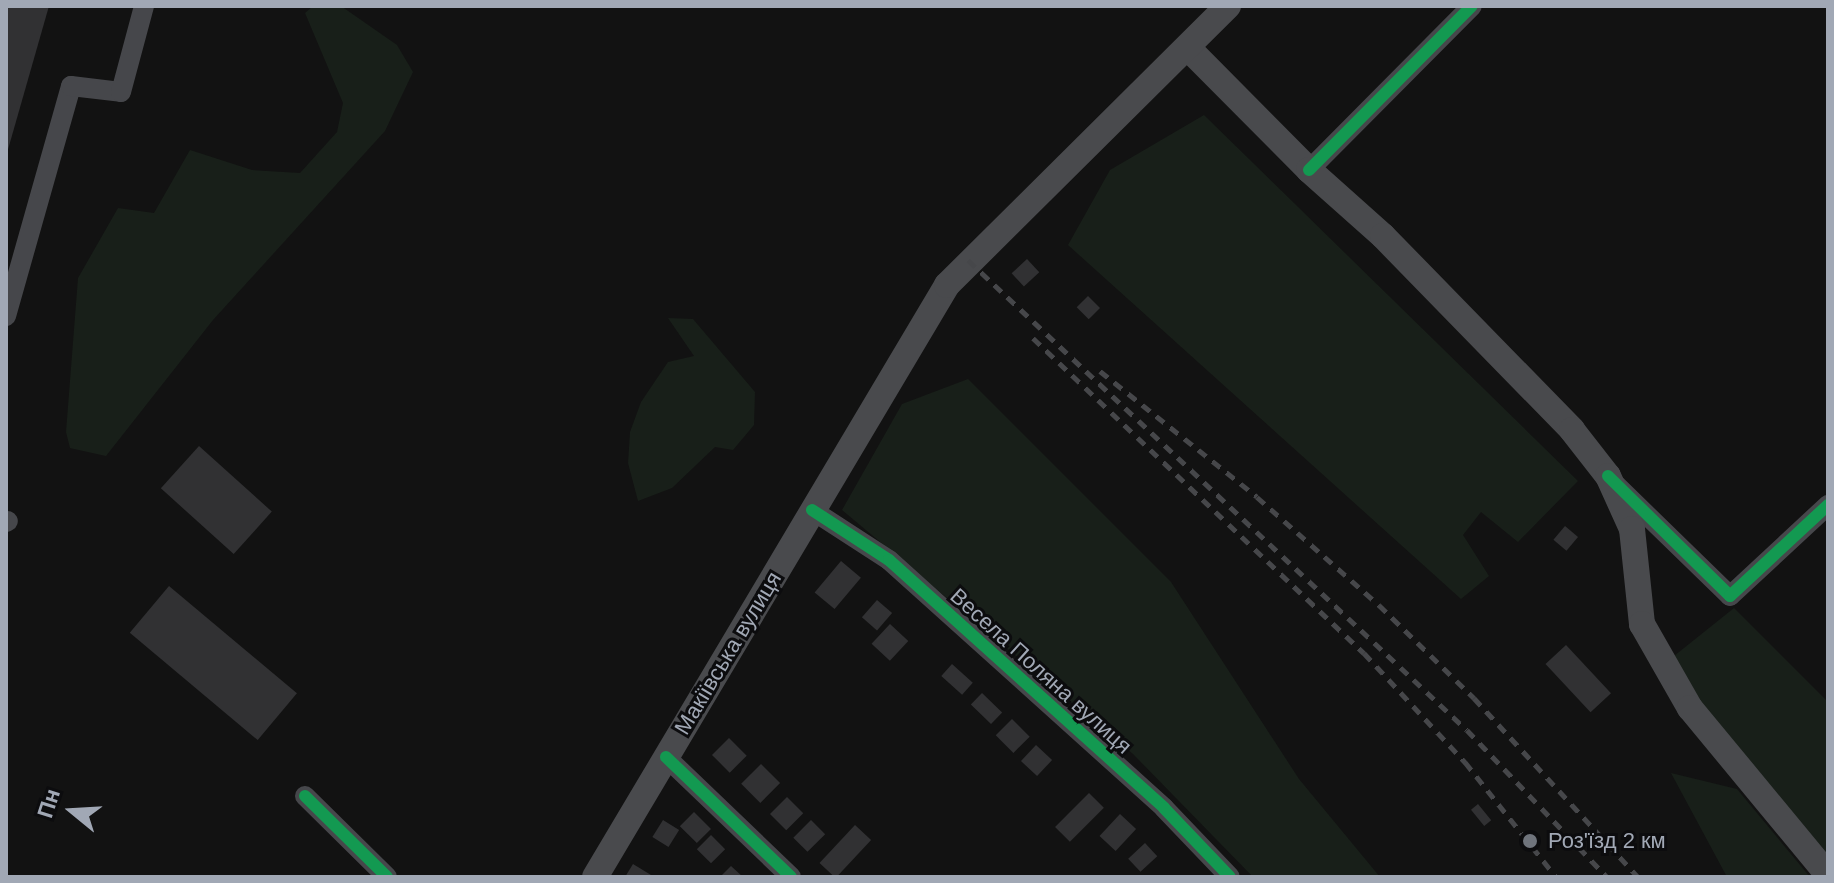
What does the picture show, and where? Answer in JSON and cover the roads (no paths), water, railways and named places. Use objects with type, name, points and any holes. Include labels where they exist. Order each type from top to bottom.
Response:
[{"type":"main road","name":"Макіївська вулиця","points":[[595,877],[947,285],[1228,6]]},
{"type":"main road","points":[[1188,48],[1309,170],[1395,247],[1572,430],[1608,476],[1632,529],[1642,624],[1690,708],[1828,875]]},
{"type":"street","points":[[6,316],[71,86],[121,92],[144,6]]},
{"type":"street","points":[[1309,170],[1472,6]]},
{"type":"street","points":[[1608,476],[1730,596],[1828,505]]},
{"type":"street","name":"Весела Поляна вулиця","points":[[812,510],[889,560],[1164,808],[1230,877]]},
{"type":"street","points":[[666,757],[791,877]]},
{"type":"street","points":[[305,796],[387,877]]},
{"type":"railway","points":[[968,260],[1467,730],[1607,877]]},
{"type":"railway","points":[[1033,338],[1364,653],[1465,762],[1556,877]]},
{"type":"railway","points":[[1100,371],[1257,497],[1379,605],[1474,698],[1638,877]]},
{"type":"place","name":"Роз'їзд 2 км","points":[[1530,841]]}]
